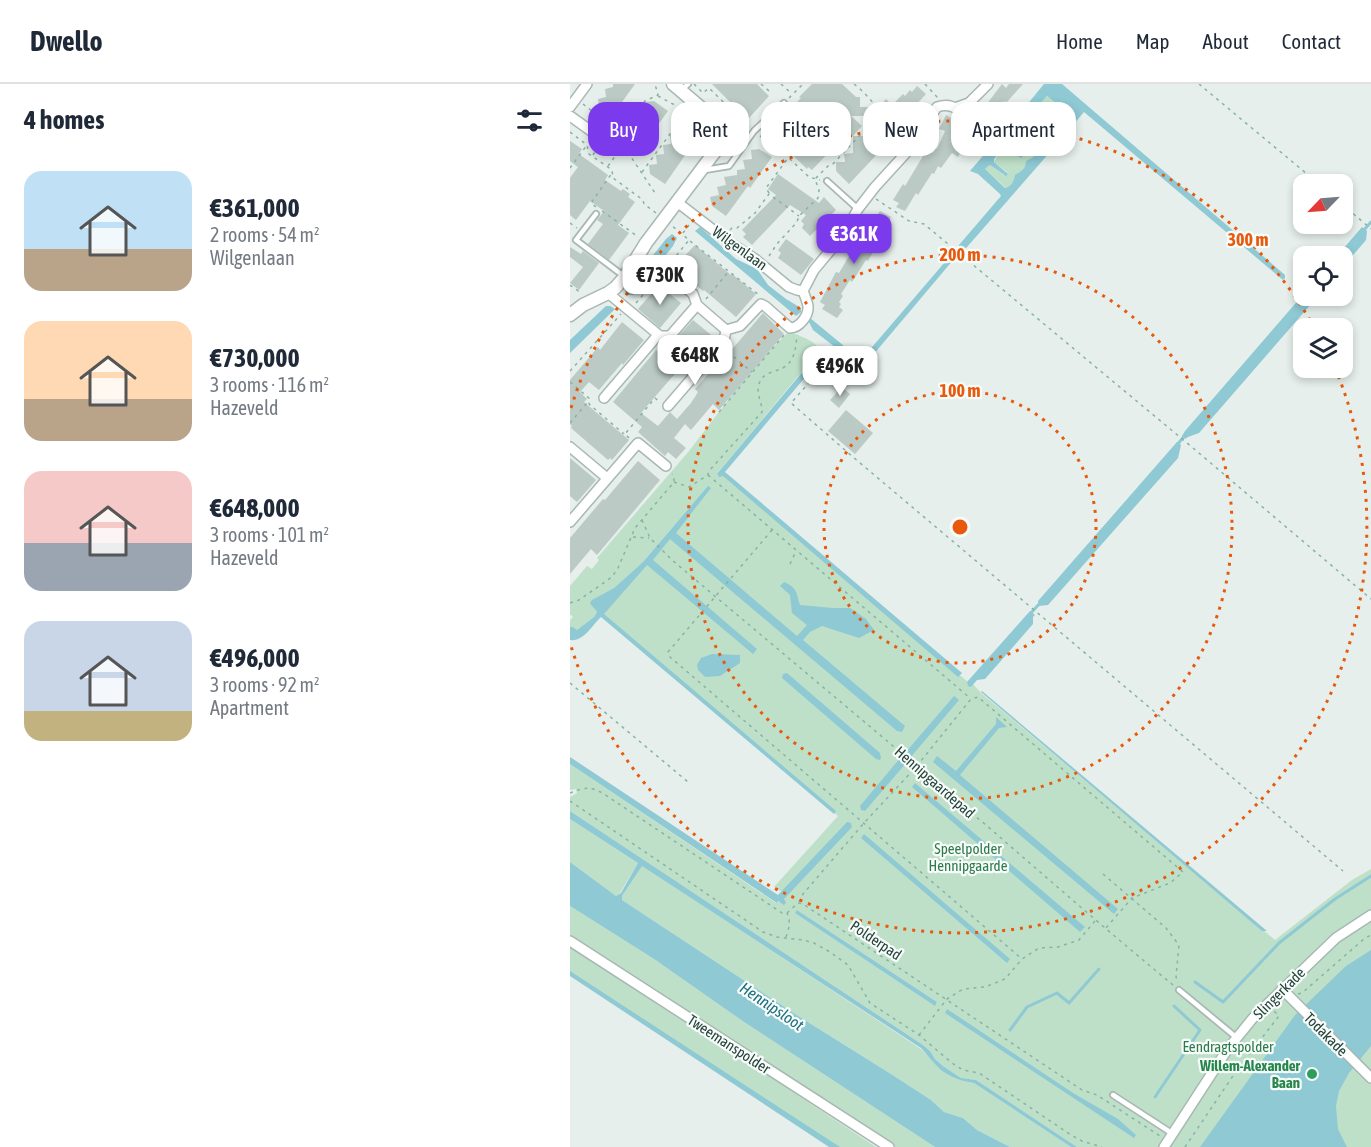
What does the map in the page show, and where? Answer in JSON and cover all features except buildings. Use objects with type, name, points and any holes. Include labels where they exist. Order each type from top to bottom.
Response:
[{"type":"street","points":[[570,108],[587,84]]},
{"type":"street","points":[[970,102],[988,84]]},
{"type":"street","points":[[570,315],[577,308],[608,293],[625,277],[646,243],[721,146],[724,135],[720,124],[681,86]]},
{"type":"street","points":[[939,106],[951,107]]},
{"type":"street","points":[[570,116],[588,129]]},
{"type":"street","points":[[726,330],[740,326],[760,304],[794,326],[804,319],[808,310],[803,291],[814,270],[844,234],[858,209],[903,156]]},
{"type":"street","name":"Wilgenlaan","points":[[677,202],[763,264],[789,287],[803,291]]},
{"type":"street","points":[[671,275],[693,294],[698,306],[726,330]]},
{"type":"street","points":[[608,293],[656,337]]},
{"type":"street","points":[[604,398],[656,337],[670,336],[698,306]]},
{"type":"street","points":[[668,406],[724,341],[726,330]]},
{"type":"street","points":[[570,522],[638,443],[666,466]]},
{"type":"street","points":[[570,447],[607,478]]},
{"type":"street","name":"Slingerkade","points":[[1168,1141],[1237,1038],[1267,1004],[1336,938],[1371,915]]},
{"type":"street","name":"Tweemanspolder","points":[[570,941],[889,1147]]},
{"type":"street","name":"Todakade","points":[[1282,990],[1371,1078]]},
{"type":"lane","points":[[702,171],[729,166],[761,125]]},
{"type":"lane","points":[[827,181],[858,209]]},
{"type":"lane","points":[[596,214],[576,240],[625,277]]},
{"type":"lane","points":[[1179,990],[1237,1038]]},
{"type":"lane","points":[[1113,1095],[1168,1141]]},
{"type":"path","points":[[655,84],[658,95],[671,102]]},
{"type":"path","points":[[761,84],[768,91]]},
{"type":"path","points":[[782,84],[792,95]]},
{"type":"path","points":[[789,102],[787,100],[802,84]]},
{"type":"path","points":[[854,84],[873,102]]},
{"type":"path","points":[[925,84],[945,105]]},
{"type":"path","points":[[1199,84],[1307,174]]},
{"type":"path","points":[[644,102],[658,95]]},
{"type":"path","points":[[570,132],[587,145],[590,154],[612,170],[614,178],[762,298],[763,305]]},
{"type":"path","points":[[642,173],[671,132]]},
{"type":"path","points":[[851,145],[863,134]]},
{"type":"path","points":[[570,168],[587,145]]},
{"type":"path","points":[[607,166],[612,156]]},
{"type":"path","points":[[763,264],[797,222],[799,216],[818,198],[819,190],[815,179],[841,156]]},
{"type":"path","points":[[788,157],[766,188],[769,194],[799,216]]},
{"type":"path","points":[[613,172],[591,203],[646,243]]},
{"type":"path","points":[[722,236],[732,228],[742,225],[756,213],[769,194]]},
{"type":"path","points":[[869,195],[909,221],[924,224],[1371,600]]},
{"type":"path","points":[[1353,213],[1371,229]]},
{"type":"path","points":[[682,234],[696,215]]},
{"type":"path","points":[[570,371],[626,308],[632,308],[689,240]]},
{"type":"path","points":[[698,306],[729,271]]},
{"type":"path","points":[[570,285],[584,295],[588,303]]},
{"type":"path","points":[[719,412],[794,326]]},
{"type":"path","points":[[674,482],[690,487],[708,475],[709,471],[762,412],[758,394],[761,379],[764,375],[786,365],[793,356],[794,326]]},
{"type":"path","points":[[656,337],[664,348],[670,349],[697,372]]},
{"type":"path","points":[[720,345],[752,372]]},
{"type":"path","points":[[815,376],[791,403],[1343,871]]},
{"type":"path","points":[[570,382],[590,399],[589,404],[636,445]]},
{"type":"path","points":[[625,434],[655,398],[668,406]]},
{"type":"path","points":[[570,423],[589,402]]},
{"type":"path","points":[[570,603],[579,600],[612,577],[635,528],[674,482],[674,476],[666,466]]},
{"type":"path","points":[[708,475],[971,699]]},
{"type":"path","name":"Hennipgaardepad","points":[[642,520],[650,538],[672,560],[1179,990]]},
{"type":"path","points":[[772,530],[668,652],[670,657],[1022,959]]},
{"type":"path","points":[[631,537],[650,538]]},
{"type":"path","points":[[790,564],[796,550]]},
{"type":"path","points":[[570,683],[688,783]]},
{"type":"path","points":[[570,793],[594,788],[782,913],[787,913],[798,903],[803,894],[864,823],[916,767],[971,699],[978,697],[1182,872],[1170,883],[1132,898],[1105,929]]},
{"type":"path","points":[[570,801],[763,932],[777,937],[814,943],[848,965],[870,1003],[919,1035],[952,1063],[963,1070],[979,1073],[1071,1136],[1102,1147]]},
{"type":"path","points":[[1103,874],[1166,928],[1179,945],[1176,976],[1179,990]]},
{"type":"path","name":"Polderpad","points":[[798,903],[803,904],[1082,1089],[1097,1095],[1168,1141]]},
{"type":"path","points":[[785,938],[790,918],[787,913]]},
{"type":"path","points":[[919,1035],[947,999],[963,989],[985,987],[1005,979],[1022,959],[1039,948],[1058,947],[1079,940],[1095,921]]},
{"type":"path","points":[[1291,1000],[1371,935]]},
{"type":"path","points":[[1185,1147],[1239,1067],[1279,1016],[1267,1004]]},
{"type":"green space","points":[[1047,96],[1054,102],[1042,102]]},
{"type":"green space","points":[[702,156],[707,156],[696,170],[693,168]]},
{"type":"green space","points":[[998,156],[1034,156],[1026,161],[1026,165],[1006,188],[985,169],[990,165],[1004,175],[1008,173],[994,162]]},
{"type":"green space","name":"Speelpolder Hennipgaarde","points":[[789,331],[814,343],[823,358],[813,368],[808,364],[717,474],[718,476],[722,472],[1275,940],[1352,880],[1371,869],[1371,1147],[1077,1147],[976,1080],[961,1078],[943,1066],[923,1045],[570,811],[570,797],[577,793],[576,789],[570,790],[570,764],[776,903],[787,895],[774,887],[838,816],[600,614],[707,486],[643,562],[614,588],[598,597],[595,609],[597,612],[594,617],[577,630],[570,627],[570,620],[573,617],[570,614],[570,586],[587,566],[592,569],[599,560],[597,558],[689,451],[752,369]],"holes":[[[797,910],[937,1002],[934,1005],[796,913]]]},
{"type":"green space","points":[[570,819],[638,863],[616,896],[570,862]]},
{"type":"green space","points":[[642,865],[921,1049],[947,1074],[974,1083],[1071,1147],[1010,1147],[977,1130],[963,1118],[944,1112],[931,1100],[622,900],[622,896]]},
{"type":"green space","points":[[570,906],[654,959],[744,1022],[935,1147],[891,1147],[572,938],[570,936]]},
{"type":"green space","points":[[570,945],[876,1147],[835,1147],[570,972]]},
{"type":"water","points":[[1044,84],[1062,84],[1285,275],[1285,278],[1283,280],[1084,112],[1076,121],[1076,102],[1054,102],[1047,96],[1042,102],[1029,102]]},
{"type":"water","points":[[983,156],[997,156],[994,162],[1008,174],[1006,176],[990,165],[985,169],[1005,188],[1011,185],[1015,175],[1023,169],[1026,161],[1034,156],[1047,156],[963,250],[959,248],[959,245],[1001,196],[978,174],[970,171]]},
{"type":"water","points":[[700,227],[736,259],[757,269],[768,285],[801,308],[801,312],[796,316],[695,231]]},
{"type":"water","points":[[1362,227],[1367,231],[1366,240],[1353,255],[1353,246],[1346,246]]},
{"type":"water","points":[[672,234],[677,238],[673,246],[633,295],[626,295],[625,290]]},
{"type":"water","points":[[951,255],[954,259],[862,368],[813,330],[809,322],[810,318],[861,360]]},
{"type":"water","points":[[606,306],[615,309],[570,353],[570,340]]},
{"type":"water","points":[[1293,306],[1309,306],[1299,318],[1293,318],[1293,325],[1199,433],[1185,439],[1182,436]]},
{"type":"water","points":[[809,364],[813,368],[725,472],[962,673],[958,677],[723,476],[719,477],[717,474]]},
{"type":"water","points":[[1177,442],[1181,445],[1178,458],[1048,605],[1039,606],[1038,601]]},
{"type":"water","points":[[708,486],[711,488],[676,533],[797,636],[807,625],[792,613],[790,595],[780,586],[784,582],[794,589],[800,605],[850,608],[866,619],[874,630],[859,638],[822,626],[810,632],[803,640],[905,726],[902,732],[897,731],[670,539],[653,560],[757,649],[753,654],[647,565],[604,614],[836,811],[834,814],[601,617],[584,636],[570,640],[570,627],[577,630],[597,612],[590,603],[592,600],[614,588],[643,562]]},
{"type":"water","points":[[1030,611],[1035,615],[1033,624],[985,679],[977,680],[971,687],[968,686],[967,682]]},
{"type":"water","points":[[712,654],[740,655],[740,663],[720,676],[705,677],[698,670],[697,665],[701,658]]},
{"type":"water","points":[[787,673],[880,753],[880,760],[782,678],[783,674]]},
{"type":"water","points":[[982,691],[1267,931],[1262,931]]},
{"type":"water","points":[[954,696],[959,700],[910,758],[905,753]]},
{"type":"water","points":[[996,717],[1007,727],[999,728],[960,775],[1118,909],[1114,914],[933,762],[937,756],[956,771],[996,724]]},
{"type":"water","points":[[570,757],[778,895],[847,822],[851,823],[852,827],[784,899],[786,903],[784,905],[778,901],[777,903],[570,764]]},
{"type":"water","points":[[901,757],[907,762],[865,811],[861,810],[860,806]]},
{"type":"water","points":[[915,783],[1085,927],[1080,932],[912,787]]},
{"type":"water","name":"Hennipsloot","points":[[570,811],[923,1045],[943,1066],[961,1078],[976,1080],[1077,1147],[1071,1147],[974,1083],[947,1074],[921,1048],[642,866],[622,896],[622,900],[931,1100],[944,1112],[963,1118],[977,1130],[1010,1147],[935,1147],[744,1022],[654,959],[570,906],[570,862],[616,896],[621,893],[638,863],[570,819]]},
{"type":"water","points":[[864,834],[1010,959],[1007,963],[861,838]]},
{"type":"water","points":[[797,910],[937,1002],[935,1006],[795,913]]},
{"type":"water","name":"Willem-Alexander Baan","points":[[1371,950],[1371,1046],[1349,1073],[1339,1091],[1336,1106],[1338,1129],[1347,1147],[1200,1147],[1295,1015],[1346,966]]},
{"type":"water","points":[[570,971],[840,1147],[829,1147],[570,976]]},
{"type":"water","points":[[947,1009],[1073,1093],[1118,1119],[1136,1135],[1134,1138],[945,1013]]},
{"type":"waterway","points":[[1364,230],[1371,222]]},
{"type":"waterway","points":[[1177,445],[1186,434]]},
{"type":"waterway","points":[[1029,615],[1041,602]]},
{"type":"waterway","points":[[1195,982],[1223,1002],[1279,943],[1335,899],[1371,876]]},
{"type":"waterway","points":[[1010,1030],[1027,1007],[1057,993],[1069,1003],[1099,969]]},
{"type":"waterway","points":[[1155,1097],[1200,1030],[1174,1006]]},
{"type":"place","name":"Willem-Alexander Baan","points":[[1312,1074]]},
{"type":"park label","name":"Eendragtspolder","points":[[1228,1046]]}]
